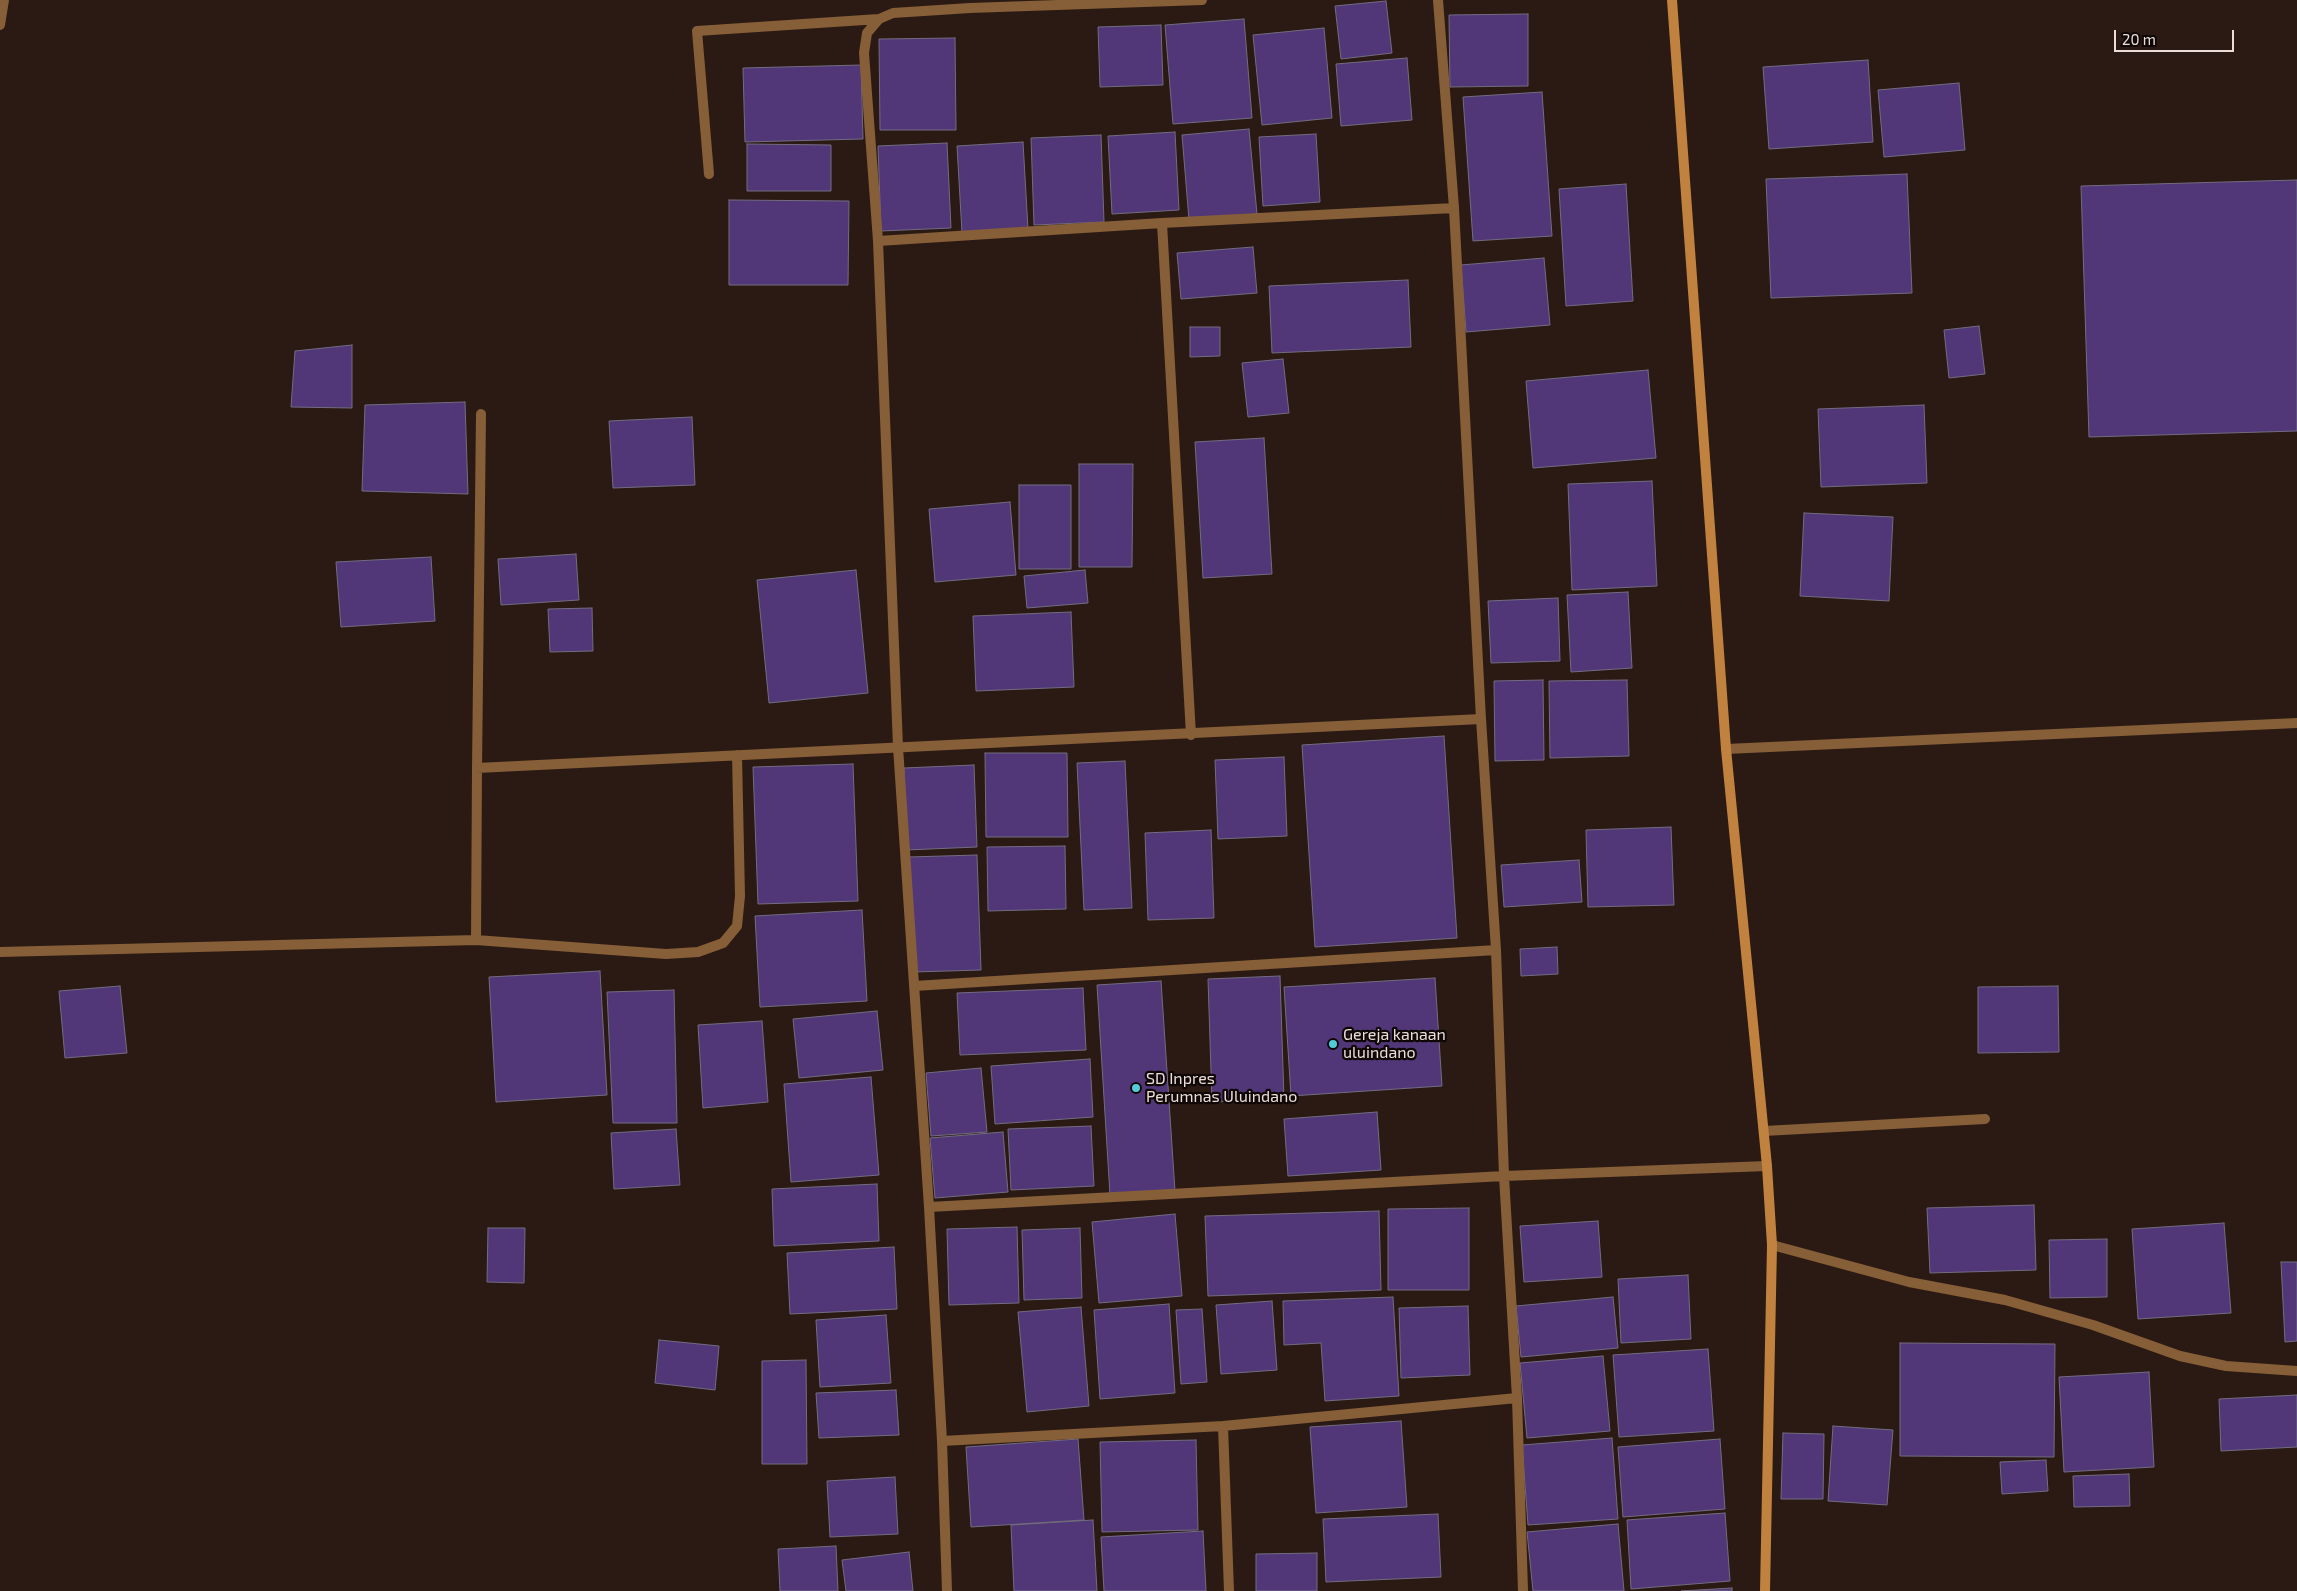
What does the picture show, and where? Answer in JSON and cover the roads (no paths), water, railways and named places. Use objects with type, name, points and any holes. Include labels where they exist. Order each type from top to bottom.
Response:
[{"type":"street","points":[[0,25],[4,0]]},
{"type":"street","points":[[709,174],[697,31],[879,19],[893,13],[970,4],[1202,0]]},
{"type":"street","points":[[1438,0],[1454,208],[1481,719],[1496,950],[1504,1176],[1517,1398],[1523,1591]]},
{"type":"street","points":[[1672,0],[1726,749],[1764,1132],[1772,1245],[1765,1591]]},
{"type":"street","points":[[879,19],[867,33],[864,53],[878,241],[898,747],[929,1207],[942,1442],[947,1591]]},
{"type":"street","points":[[878,241],[1162,223],[1454,208]]},
{"type":"street","points":[[1162,223],[1191,735]]},
{"type":"street","points":[[476,940],[481,414]]},
{"type":"street","points":[[477,768],[898,747],[1191,735],[1481,719]]},
{"type":"street","points":[[1726,749],[2297,723]]},
{"type":"street","points":[[0,952],[476,940],[666,954],[698,952],[723,942],[737,926],[740,896],[737,755]]},
{"type":"street","points":[[914,986],[1496,950]]},
{"type":"street","points":[[1764,1132],[1986,1119]]},
{"type":"street","points":[[929,1207],[1504,1176],[1767,1166]]},
{"type":"street","points":[[1772,1245],[1909,1282],[2005,1300],[2093,1325],[2180,1356],[2226,1366],[2297,1371]]},
{"type":"street","points":[[942,1442],[1222,1426],[1517,1398]]},
{"type":"street","points":[[1222,1426],[1229,1591]]},
{"type":"place","name":"Gereja kanaan uluindano","points":[[1333,1044]]},
{"type":"place","name":"SD Inpres Perumnas Uluindano","points":[[1136,1088]]}]
